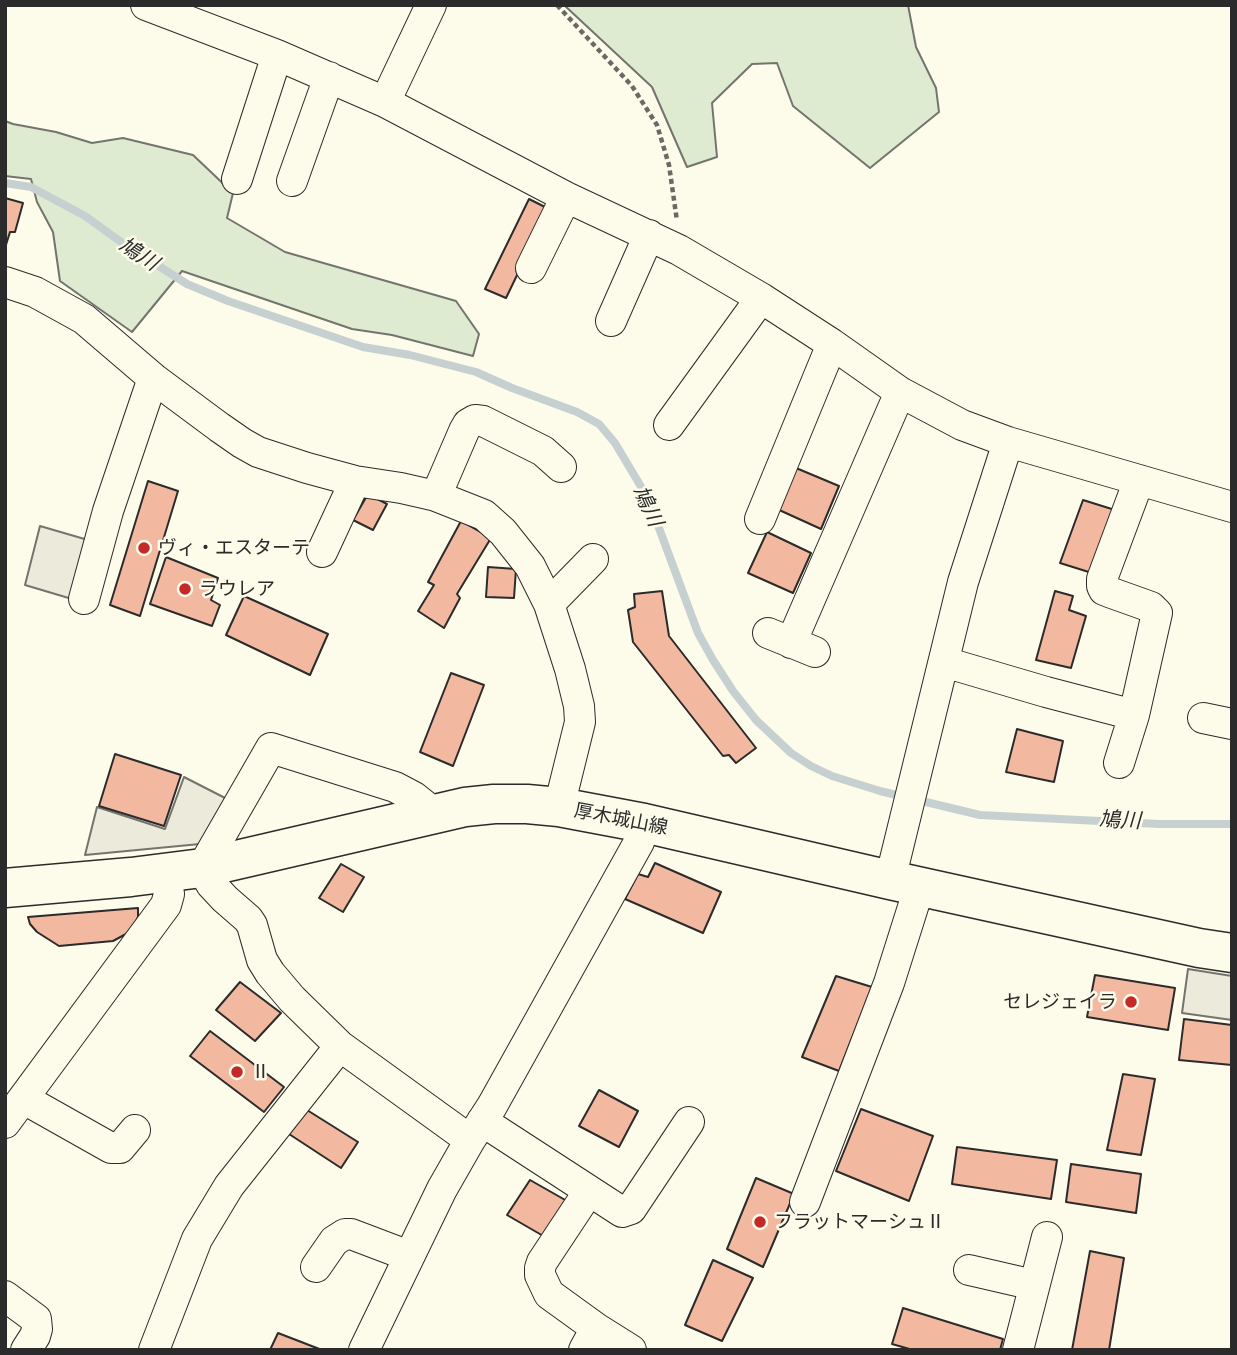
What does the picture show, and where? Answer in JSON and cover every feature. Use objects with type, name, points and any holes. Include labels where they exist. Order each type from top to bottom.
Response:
[{"type":"main road","name":"厚木城山線","points":[[5,888],[184,871],[464,807],[527,804],[559,807],[644,823],[905,883],[1232,953]]},
{"type":"street","points":[[146,5],[277,55],[385,102],[566,197],[679,250],[761,298],[900,392],[962,425],[1008,442],[1232,507]]},
{"type":"street","points":[[385,102],[431,5]]},
{"type":"street","points":[[237,179],[277,55]]},
{"type":"street","points":[[292,181],[329,78]]},
{"type":"street","points":[[531,268],[566,197]]},
{"type":"street","points":[[611,321],[649,235]]},
{"type":"street","points":[[5,282],[35,292],[84,319],[153,378],[258,452],[355,481],[436,496],[484,515],[503,532],[530,566],[549,604],[567,657],[580,712],[580,722],[559,807]]},
{"type":"street","points":[[669,425],[761,298]]},
{"type":"street","points":[[760,519],[764,476],[832,344]]},
{"type":"street","points":[[84,599],[108,512],[153,378]]},
{"type":"street","points":[[791,643],[900,392]]},
{"type":"street","points":[[436,496],[464,431],[468,424],[475,420],[483,421],[543,451],[561,467]]},
{"type":"street","points":[[805,1202],[889,983],[905,883],[907,814],[918,763],[964,582],[1008,442]]},
{"type":"street","points":[[1119,763],[1134,715],[1157,613],[1151,607],[1104,590],[1102,579],[1139,480]]},
{"type":"street","points":[[322,552],[355,481]]},
{"type":"street","points":[[549,604],[593,559]]},
{"type":"street","points":[[944,662],[1134,715]]},
{"type":"street","points":[[1203,718],[1232,724]]},
{"type":"street","points":[[5,1123],[166,905],[169,894],[184,871],[271,748],[395,787],[414,797],[434,813]]},
{"type":"street","points":[[364,1350],[442,1189],[492,1106],[639,842],[644,823]]},
{"type":"street","points":[[184,871],[211,884],[248,919],[262,960],[271,973],[292,999],[340,1046],[476,1130],[589,1191],[622,1212],[631,1209],[689,1122]]},
{"type":"street","points":[[154,1350],[197,1239],[229,1186],[340,1046]]},
{"type":"street","points":[[24,1099],[111,1148],[120,1148],[135,1130]]},
{"type":"street","points":[[589,1191],[542,1262],[540,1269],[543,1282],[549,1294],[590,1339],[631,1350]]},
{"type":"street","points":[[316,1267],[334,1241],[345,1234],[409,1256]]},
{"type":"street","points":[[1018,1350],[1047,1237]]},
{"type":"street","points":[[969,1270],[1034,1285]]},
{"type":"street","points":[[5,1296],[36,1319],[35,1336],[26,1350]]},
{"type":"path","points":[[557,5],[632,86],[657,125],[669,165],[676,206],[679,250]]},
{"type":"green space","points":[[564,5],[908,5],[916,47],[936,88],[939,112],[870,168],[793,106],[777,63],[752,64],[712,103],[717,157],[687,167],[652,87]]},
{"type":"green space","points":[[5,121],[92,143],[123,138],[193,155],[233,193],[227,218],[285,252],[456,301],[479,334],[473,356],[392,335],[352,329],[182,271],[132,332],[60,281],[53,232],[37,202],[31,179],[5,176]]},
{"type":"shaded area","points":[[40,526],[88,540],[72,599],[25,585]]},
{"type":"shaded area","points":[[184,777],[227,799],[200,844],[85,855],[97,807],[165,829]]},
{"type":"shaded area","points":[[1188,969],[1232,976],[1232,1020],[1182,1013]]},
{"type":"building","points":[[5,198],[23,203],[15,232],[10,232],[5,248]]},
{"type":"building","points":[[529,199],[549,209],[506,298],[485,289]]},
{"type":"building","points":[[796,468],[839,486],[821,529],[777,509]]},
{"type":"building","name":"ヴィ・エスターテ","points":[[148,481],[178,491],[140,616],[110,605]]},
{"type":"building","points":[[368,494],[387,504],[373,530],[353,520]]},
{"type":"building","points":[[1083,500],[1115,510],[1092,573],[1060,563]]},
{"type":"building","points":[[461,521],[491,538],[457,594],[460,598],[444,628],[418,611],[434,585],[428,582]]},
{"type":"building","points":[[767,532],[811,553],[793,593],[748,573]]},
{"type":"building","name":"ラウレア","points":[[166,557],[218,578],[211,600],[220,605],[212,626],[150,604]]},
{"type":"building","points":[[488,567],[516,569],[514,598],[486,597]]},
{"type":"building","points":[[662,591],[669,636],[756,748],[736,763],[729,755],[723,756],[633,642],[628,610],[635,607],[634,594]]},
{"type":"building","points":[[1055,591],[1073,596],[1069,610],[1086,616],[1071,668],[1036,660]]},
{"type":"building","points":[[244,596],[328,634],[310,675],[226,635]]},
{"type":"building","points":[[451,673],[484,685],[453,766],[420,752]]},
{"type":"building","points":[[1017,729],[1063,741],[1054,782],[1006,772]]},
{"type":"building","points":[[115,754],[181,775],[164,826],[99,806]]},
{"type":"building","points":[[655,863],[721,892],[703,933],[625,899],[638,874],[648,877]]},
{"type":"building","points":[[341,864],[364,877],[343,912],[319,898]]},
{"type":"building","points":[[138,908],[135,924],[126,934],[113,941],[59,946],[37,932],[28,917]]},
{"type":"building","name":"セレジェイラ","points":[[1095,975],[1175,988],[1168,1030],[1087,1017]]},
{"type":"building","points":[[836,976],[872,987],[839,1071],[802,1057]]},
{"type":"building","points":[[240,982],[281,1013],[255,1041],[216,1010]]},
{"type":"building","points":[[1184,1019],[1232,1025],[1232,1065],[1179,1060]]},
{"type":"building","name":"Ⅱ","points":[[210,1031],[284,1087],[264,1112],[190,1056]]},
{"type":"building","points":[[1123,1074],[1155,1079],[1141,1155],[1107,1150]]},
{"type":"building","points":[[599,1090],[638,1111],[619,1147],[579,1126]]},
{"type":"building","points":[[861,1109],[933,1136],[909,1201],[836,1171]]},
{"type":"building","points":[[307,1110],[358,1142],[341,1168],[289,1134]]},
{"type":"building","points":[[957,1147],[1057,1160],[1051,1199],[952,1184]]},
{"type":"building","points":[[1071,1164],[1141,1174],[1136,1213],[1066,1202]]},
{"type":"building","name":"フラットマーシュⅡ","points":[[756,1178],[794,1194],[763,1267],[727,1249]]},
{"type":"building","points":[[530,1180],[567,1201],[545,1237],[507,1215]]},
{"type":"building","points":[[1090,1251],[1124,1258],[1109,1350],[1072,1350]]},
{"type":"building","points":[[713,1260],[753,1278],[722,1341],[685,1325]]},
{"type":"building","points":[[903,1308],[1003,1339],[1000,1350],[913,1350],[892,1344]]},
{"type":"building","points":[[278,1333],[322,1350],[270,1350]]},
{"type":"waterway","name":"鳩川","points":[[5,183],[31,187],[85,216],[187,284],[228,301],[363,347],[410,355],[476,372],[577,412],[599,424],[615,443],[643,490],[698,633],[713,660],[756,720],[791,753],[811,766],[832,776],[880,791],[980,815],[1159,824],[1232,824]]},
{"type":"place","name":"ヴィ・エスターテ","points":[[144,548]]},
{"type":"place","name":"ラウレア","points":[[185,589]]},
{"type":"place","name":"セレジェイラ","points":[[1131,1002]]},
{"type":"place","name":"Ⅱ","points":[[237,1072]]},
{"type":"place","name":"フラットマーシュⅡ","points":[[760,1222]]}]
